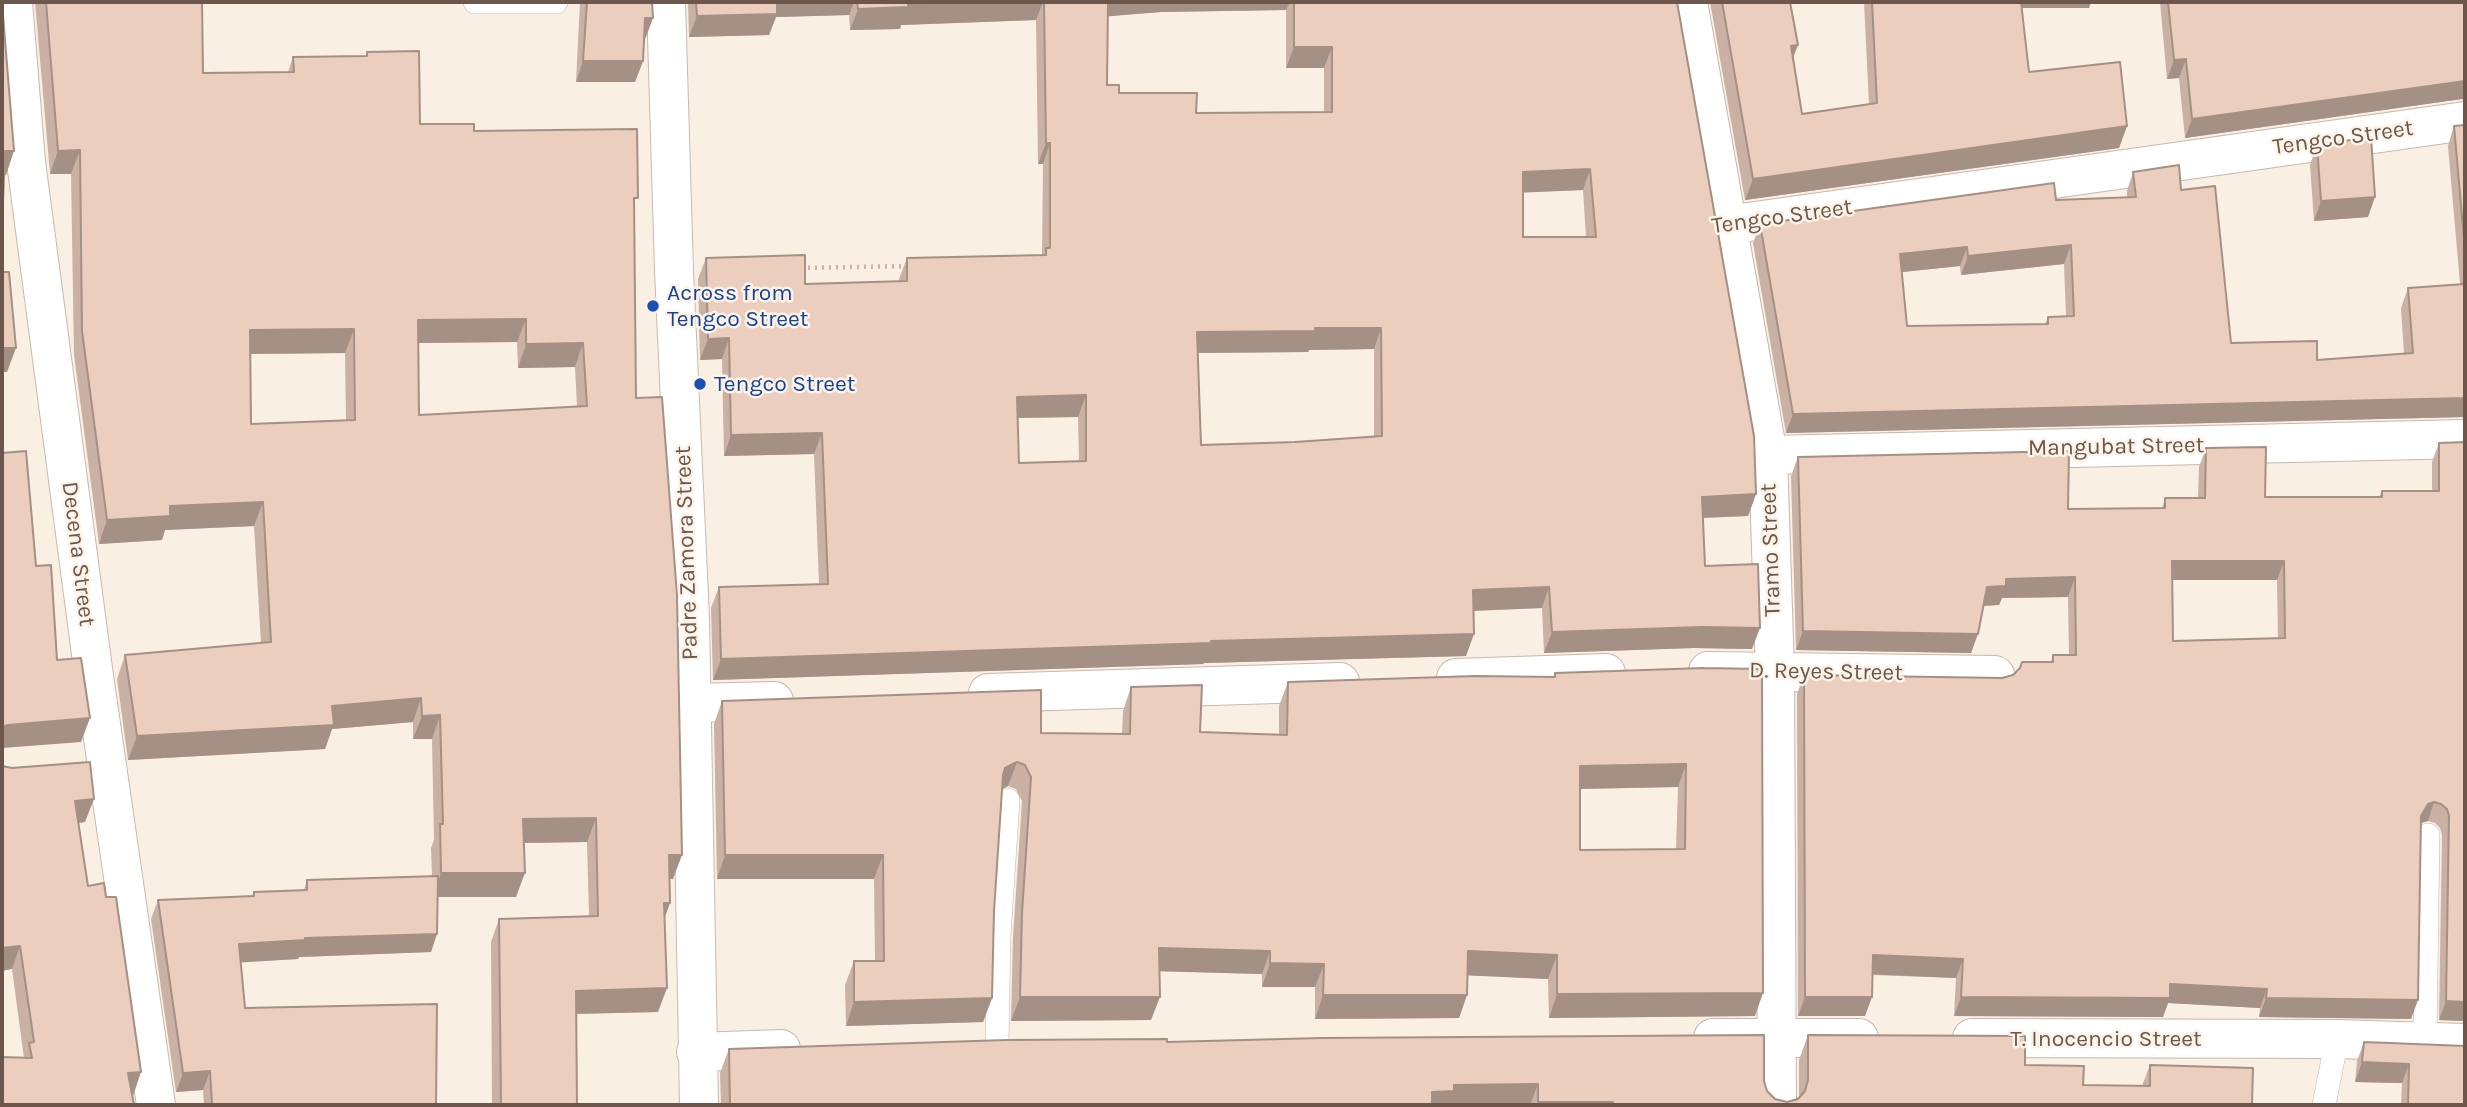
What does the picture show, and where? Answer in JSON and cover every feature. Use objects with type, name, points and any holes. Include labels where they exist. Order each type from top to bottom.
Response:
[{"type":"street","name":"Decena Street","points":[[13,2],[14,163],[156,1105]]},
{"type":"street","name":"Padre Zamora Street","points":[[666,2],[689,591],[699,1105]]},
{"type":"street","name":"Tramo Street","points":[[1688,2],[1768,454],[1774,672],[1777,1105]]},
{"type":"street","name":"Tengco Street","points":[[1727,225],[2465,121]]},
{"type":"street","name":"Mangubat Street","points":[[1768,454],[2465,439]]},
{"type":"street","name":"D. Reyes Street","points":[[1681,671],[1802,670],[1995,676]]},
{"type":"street","points":[[1429,679],[1639,672]]},
{"type":"street","points":[[953,695],[1373,681]]},
{"type":"street","points":[[692,703],[813,699]]},
{"type":"street","points":[[67,765],[106,762]]},
{"type":"street","points":[[1680,1039],[1890,1038]]},
{"type":"street","name":"T. Inocencio Street","points":[[1932,1038],[2337,1039],[2465,1043]]},
{"type":"street","points":[[696,1052],[819,1048]]},
{"type":"lane","points":[[476,2],[556,2]]},
{"type":"lane","points":[[656,2],[666,2]]},
{"type":"lane","points":[[997,1044],[999,936],[1008,800]]},
{"type":"lane","points":[[2425,1043],[2428,835]]},
{"type":"lane","points":[[2324,1105],[2337,1039]]},
{"type":"path","points":[[797,268],[920,265]]},
{"type":"building","points":[[46,2],[202,2],[203,73],[294,72],[293,57],[367,56],[367,52],[419,51],[420,124],[474,124],[474,131],[637,129],[638,198],[634,198],[636,398],[662,397],[677,595],[682,855],[669,855],[670,903],[664,903],[667,988],[576,991],[577,1105],[501,1105],[499,919],[598,916],[596,818],[523,819],[525,873],[441,873],[440,824],[443,824],[440,715],[422,716],[421,698],[332,706],[334,725],[137,736],[125,655],[271,642],[263,502],[170,506],[170,516],[107,520],[82,331],[80,150],[58,151]],"holes":[[[526,319],[526,344],[583,343],[587,406],[419,415],[418,320]],[[354,329],[355,420],[251,424],[250,330]]]},
{"type":"building","points":[[587,2],[652,2],[653,18],[645,18],[643,61],[583,61]]},
{"type":"building","points":[[696,2],[777,2],[777,14],[697,16]]},
{"type":"building","points":[[857,2],[958,2],[858,9]]},
{"type":"building","points":[[1044,2],[1108,2],[1107,85],[1119,85],[1119,93],[1197,93],[1196,113],[1332,112],[1332,47],[1294,47],[1294,2],[1677,2],[1754,436],[1756,494],[1702,497],[1705,566],[1758,564],[1760,628],[1702,627],[1552,632],[1549,587],[1473,590],[1474,634],[721,659],[719,587],[828,584],[822,433],[731,435],[729,338],[708,339],[706,258],[805,255],[805,284],[907,281],[907,258],[1046,255],[1046,248],[1050,248],[1050,143],[1046,143]],"holes":[[[1590,169],[1596,237],[1523,237],[1523,172]],[[1315,328],[1381,328],[1382,436],[1201,445],[1197,332],[1315,331]],[[1086,395],[1086,461],[1019,463],[1017,397]]]},
{"type":"building","points":[[1722,2],[1790,2],[1798,45],[1791,46],[1802,114],[1877,103],[1872,2],[2021,2],[2029,72],[2120,62],[2127,126],[1753,179]]},
{"type":"building","points":[[2168,2],[2465,2],[2465,81],[2192,119],[2186,59],[2174,60]]},
{"type":"building","points":[[2,3],[14,151],[5,151],[2,229]]},
{"type":"building","points":[[2465,125],[2465,250],[2454,126]]},
{"type":"building","points":[[2371,137],[2375,197],[2321,201],[2317,145]]},
{"type":"building","points":[[2179,165],[2181,190],[2215,186],[2231,343],[2317,341],[2317,360],[2413,353],[2408,288],[2465,284],[2465,398],[1793,414],[1760,224],[2054,183],[2056,200],[2136,197],[2133,172]],"holes":[[[2071,245],[2074,316],[2048,317],[2048,324],[1907,326],[1900,254],[1967,247],[1968,256]]]},
{"type":"building","points":[[2,272],[9,272],[16,348],[2,348]]},
{"type":"building","points":[[2465,442],[2465,1002],[2446,1001],[2449,816],[2447,809],[2434,802],[2428,804],[2421,816],[2418,1000],[2266,998],[2267,989],[2170,984],[2170,998],[1961,997],[1963,959],[1873,955],[1872,997],[1805,997],[1804,675],[2002,678],[2013,675],[2022,662],[2053,662],[2053,655],[2076,655],[2075,577],[2006,579],[2006,586],[1987,587],[1978,634],[1803,631],[1798,457],[2069,451],[2068,509],[2165,508],[2165,498],[2205,498],[2206,448],[2266,447],[2265,497],[2382,497],[2382,491],[2439,491],[2439,443]],"holes":[[[2172,561],[2284,561],[2285,638],[2173,641]]]},
{"type":"building","points":[[26,451],[36,566],[51,565],[57,660],[81,658],[90,718],[2,727],[2,453]]},
{"type":"building","points":[[1704,668],[1762,669],[1763,993],[1557,994],[1557,955],[1468,951],[1467,995],[1323,995],[1324,964],[1270,963],[1270,951],[1159,948],[1160,997],[1020,997],[1022,913],[1031,777],[1025,765],[1017,762],[1005,768],[1003,775],[994,911],[992,998],[854,1002],[854,961],[884,961],[883,855],[725,855],[722,701],[1041,690],[1041,733],[1130,734],[1131,687],[1202,685],[1200,732],[1287,735],[1288,682],[1475,676],[1555,677],[1555,673]],"holes":[[[1686,764],[1685,849],[1580,850],[1580,766]]]},
{"type":"building","points":[[90,762],[94,799],[75,801],[88,886],[104,883],[106,897],[116,897],[141,1072],[128,1073],[134,1105],[2,1105],[2,1057],[32,1058],[29,1043],[34,1042],[20,946],[2,948],[2,766],[12,768]]},
{"type":"building","points":[[438,876],[437,934],[305,938],[239,944],[245,1008],[437,1004],[436,1105],[212,1105],[210,1071],[183,1073],[158,900],[254,896],[254,892],[307,890],[307,880]]},
{"type":"building","points":[[1764,1035],[1764,1081],[1767,1091],[1775,1099],[1787,1102],[1798,1099],[1805,1091],[1808,1080],[1808,1035],[2025,1036],[2025,1065],[2084,1066],[2083,1085],[2150,1086],[2150,1065],[2253,1068],[2252,1104],[2273,1105],[1613,1105],[1613,1102],[1538,1102],[1538,1084],[1454,1085],[1454,1091],[1432,1092],[1432,1105],[730,1105],[729,1049],[1006,1040],[1167,1039],[1167,1042],[1322,1038]]},
{"type":"building","points":[[2364,1042],[2465,1046],[2465,1105],[2408,1105],[2409,1064],[2362,1062]]},
{"type":"place","name":"Across from Tengco Street","points":[[653,306]]},
{"type":"place","name":"Tengco Street","points":[[700,384]]}]
